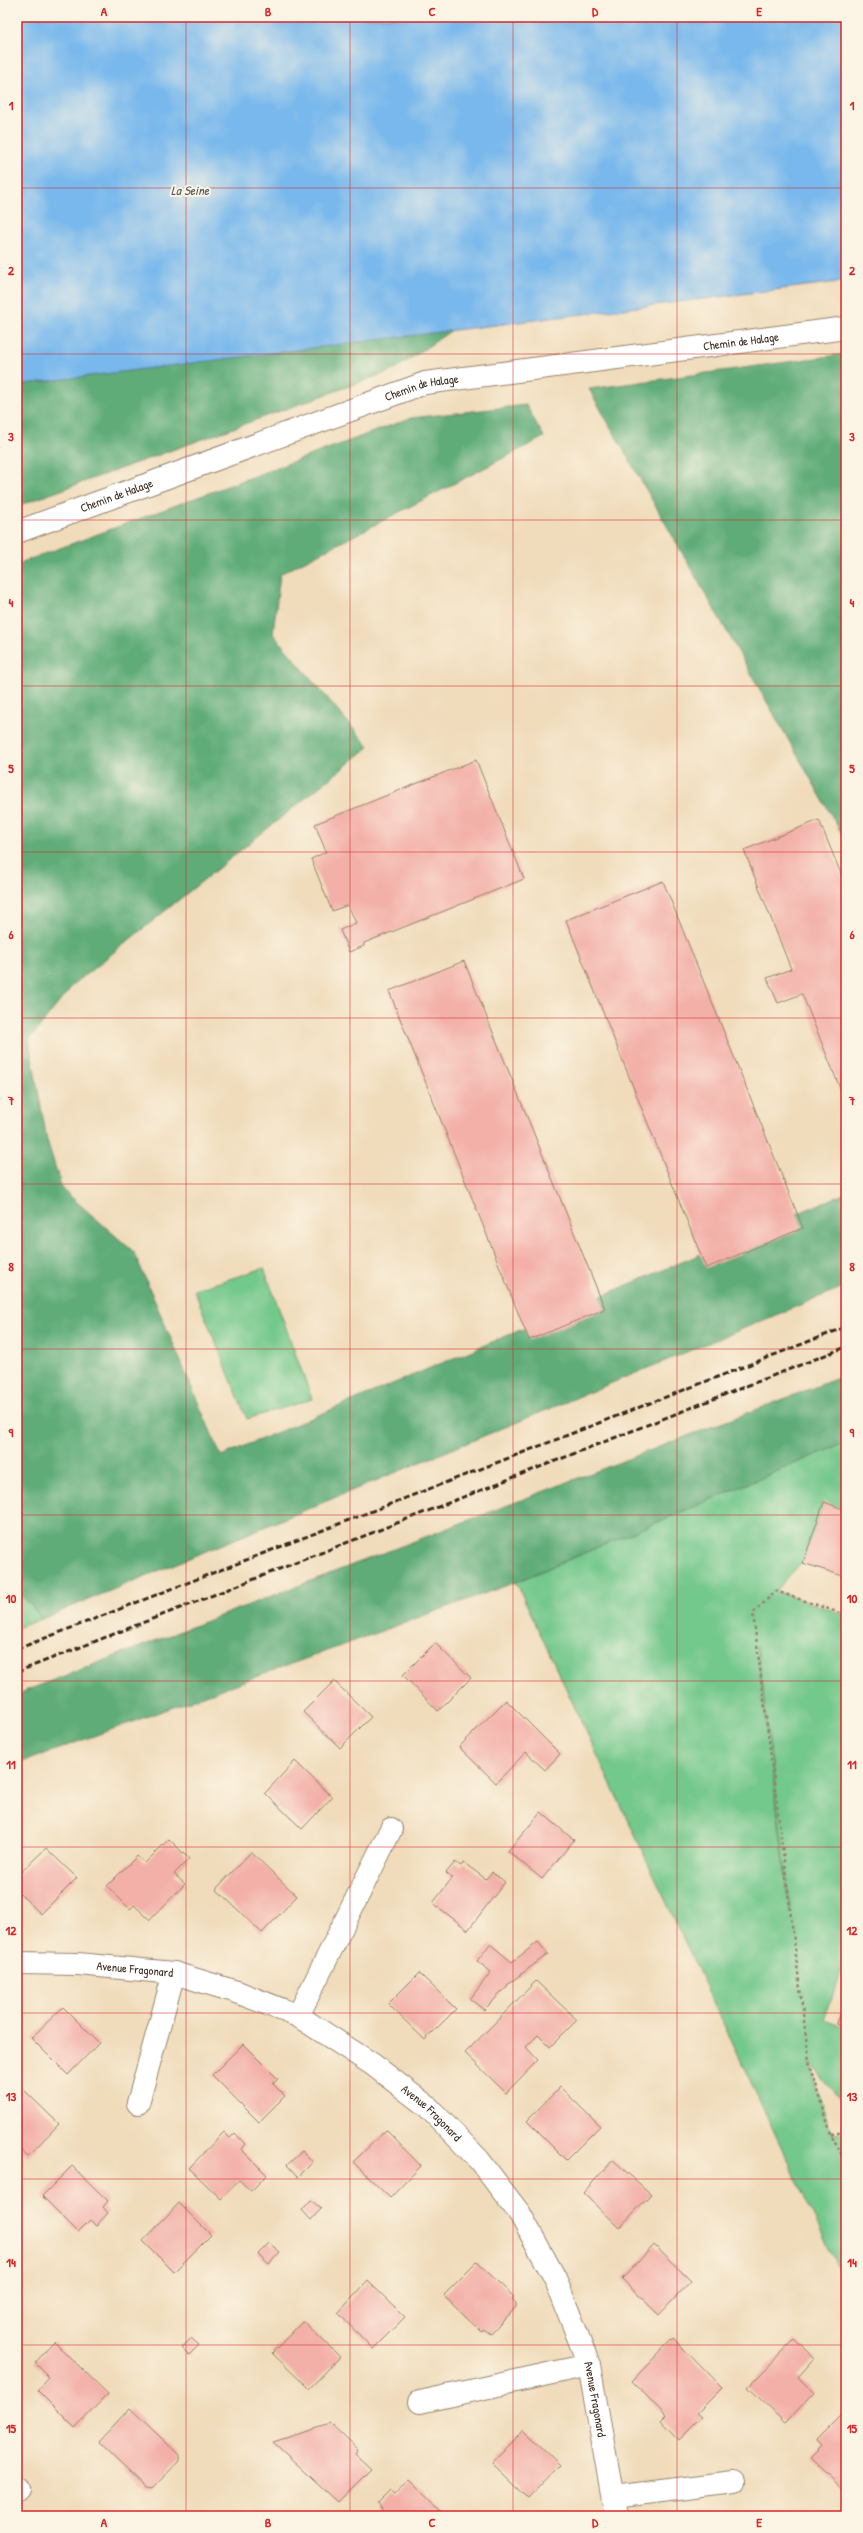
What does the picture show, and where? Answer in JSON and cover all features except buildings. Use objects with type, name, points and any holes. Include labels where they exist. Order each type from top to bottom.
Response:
[{"type":"street","name":"Chemin de Halage","points":[[17,532],[426,383],[846,328]]},
{"type":"street","points":[[298,2016],[391,1829]]},
{"type":"street","name":"Avenue Fragonard","points":[[17,1964],[78,1964],[174,1973],[237,1992],[298,2016],[372,2064],[428,2107],[479,2160],[520,2214],[555,2278],[589,2365],[615,2507]]},
{"type":"street","points":[[138,2103],[174,1973]]},
{"type":"street","points":[[420,2402],[589,2365]]},
{"type":"street","points":[[615,2507],[734,2482]]},
{"type":"path","points":[[846,1615],[776,1591],[753,1613],[809,2061],[831,2134],[846,2163]]},
{"type":"path","points":[[831,2134],[846,2132]]},
{"type":"green space","points":[[452,330],[394,370],[17,506],[17,385]]},
{"type":"green space","points":[[846,354],[846,841],[589,389]]},
{"type":"green space","points":[[526,405],[544,437],[280,574],[273,634],[369,747],[73,985],[29,1040],[47,1140],[62,1189],[134,1252],[221,1456],[846,1193],[846,1286],[42,1619],[17,1589],[17,564],[411,418]]},
{"type":"green space","points":[[264,1268],[312,1399],[247,1419],[194,1290]]},
{"type":"green space","points":[[846,1375],[846,1442],[516,1582],[17,1764],[17,1694]]},
{"type":"green space","points":[[846,1442],[846,1510],[824,1503],[805,1558],[776,1591],[846,1615],[846,1959],[824,2020],[846,2028],[846,2107],[809,2062],[831,2134],[846,2132],[846,2285],[516,1582]],"holes":[[[757,1646],[791,1913],[790,1913]]]},
{"type":"green space","points":[[17,1589],[42,1619],[17,1628]]},
{"type":"water","name":"La Seine","points":[[17,17],[846,17],[846,281],[17,385]]},
{"type":"railway","points":[[17,1649],[846,1327]]},
{"type":"railway","points":[[17,1672],[846,1347]]}]
